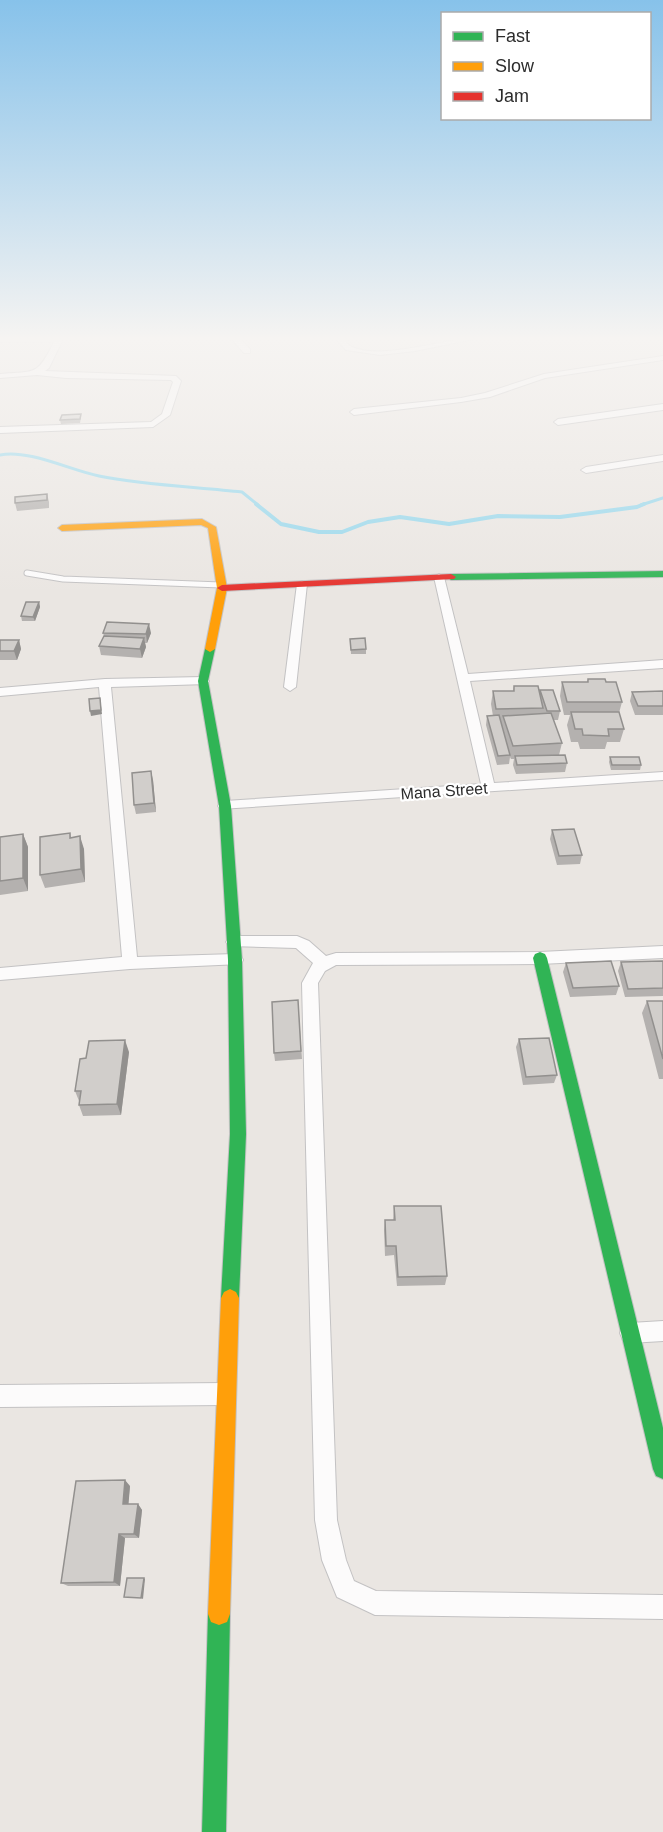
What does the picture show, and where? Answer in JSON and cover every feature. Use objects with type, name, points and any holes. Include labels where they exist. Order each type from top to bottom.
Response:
[{"type":"street","points":[[0,430],[155,422]]},
{"type":"street","points":[[586,470],[663,458]]},
{"type":"street","points":[[62,528],[202,522],[212,526],[222,586],[202,681],[225,806],[235,960],[238,1134],[225,1394],[214,1832]]},
{"type":"street","points":[[222,586],[440,577],[663,574]]},
{"type":"street","points":[[440,577],[489,788]]},
{"type":"street","points":[[290,687],[302,584]]},
{"type":"street","points":[[462,678],[663,664]]},
{"type":"street","points":[[0,692],[105,683],[202,681]]},
{"type":"street","points":[[105,683],[130,963]]},
{"type":"street","name":"Mana Street","points":[[225,806],[663,776]]},
{"type":"street","points":[[234,942],[297,942],[304,945],[322,962]]},
{"type":"street","points":[[663,952],[540,958],[336,959],[322,962],[314,971],[310,983],[326,1520],[334,1560],[345,1589],[375,1603],[663,1607]]},
{"type":"street","points":[[540,958],[663,1469]]},
{"type":"street","points":[[0,974],[130,963],[235,960]]},
{"type":"street","points":[[630,1333],[663,1331]]},
{"type":"street","points":[[0,1396],[225,1394]]},
{"type":"lane","points":[[27,573],[63,579],[222,586]]},
{"type":"building","points":[[47,494],[47,500],[15,503],[15,497]]},
{"type":"building","points":[[26,602],[39,602],[33,617],[21,616]]},
{"type":"building","points":[[107,622],[149,624],[146,634],[103,633]]},
{"type":"building","points":[[104,636],[144,638],[140,649],[99,646]]},
{"type":"building","points":[[365,638],[366,649],[351,650],[350,639]]},
{"type":"building","points":[[0,640],[19,640],[14,651],[0,651]]},
{"type":"building","points":[[588,679],[605,679],[606,682],[616,682],[622,702],[567,702],[562,682],[588,682]]},
{"type":"building","points":[[514,686],[538,686],[543,708],[496,709],[493,691],[514,691]]},
{"type":"building","points":[[540,690],[553,690],[560,711],[547,711]]},
{"type":"building","points":[[663,691],[663,706],[638,706],[632,692]]},
{"type":"building","points":[[100,698],[101,710],[90,711],[89,699]]},
{"type":"building","points":[[571,712],[619,712],[624,729],[608,729],[609,736],[583,735],[582,729],[575,729]]},
{"type":"building","points":[[551,713],[562,743],[513,746],[503,716]]},
{"type":"building","points":[[499,715],[510,755],[498,756],[487,716]]},
{"type":"building","points":[[565,755],[567,763],[517,765],[515,756]]},
{"type":"building","points":[[610,757],[639,757],[641,765],[612,765]]},
{"type":"building","points":[[151,771],[154,803],[134,805],[132,773]]},
{"type":"building","points":[[574,829],[582,855],[559,856],[552,830]]},
{"type":"building","points":[[70,833],[70,838],[80,836],[81,869],[40,875],[40,837]]},
{"type":"building","points":[[23,834],[23,878],[0,881],[0,837]]},
{"type":"building","points":[[611,961],[619,986],[573,988],[566,963]]},
{"type":"building","points":[[663,961],[663,988],[628,989],[621,962]]},
{"type":"building","points":[[298,1000],[301,1051],[274,1053],[272,1002]]},
{"type":"building","points":[[647,1001],[663,1001],[663,1059]]},
{"type":"building","points":[[549,1038],[557,1075],[526,1077],[519,1039]]},
{"type":"building","points":[[125,1040],[117,1104],[79,1105],[81,1091],[75,1091],[80,1059],[86,1058],[89,1041]]},
{"type":"building","points":[[394,1206],[441,1206],[447,1276],[398,1277],[396,1246],[386,1246],[385,1220],[395,1220]]},
{"type":"building","points":[[125,1480],[123,1504],[138,1504],[134,1534],[119,1534],[114,1582],[61,1583],[76,1481]]},
{"type":"building","points":[[127,1578],[144,1578],[141,1598],[124,1597]]},
{"type":"waterway","points":[[0,455],[36,457],[116,479],[242,492],[258,505]]},
{"type":"waterway","points":[[644,504],[663,498]]},
{"type":"waterway","points":[[256,504],[281,524],[319,532],[342,532],[368,522],[400,517],[449,524],[498,516],[560,517],[644,504]]},
{"type":"traffic: fast","points":[[451,577],[663,574]]},
{"type":"traffic: fast","points":[[210,649],[203,681],[225,806],[235,960],[238,1134],[230,1298]]},
{"type":"traffic: fast","points":[[540,958],[663,1469]]},
{"type":"traffic: fast","points":[[214,1832],[219,1614]]},
{"type":"traffic: slow","points":[[62,528],[202,522],[212,527],[222,588],[210,649]]},
{"type":"traffic: slow","points":[[219,1614],[230,1298]]},
{"type":"traffic: jam","points":[[222,588],[451,577]]}]
